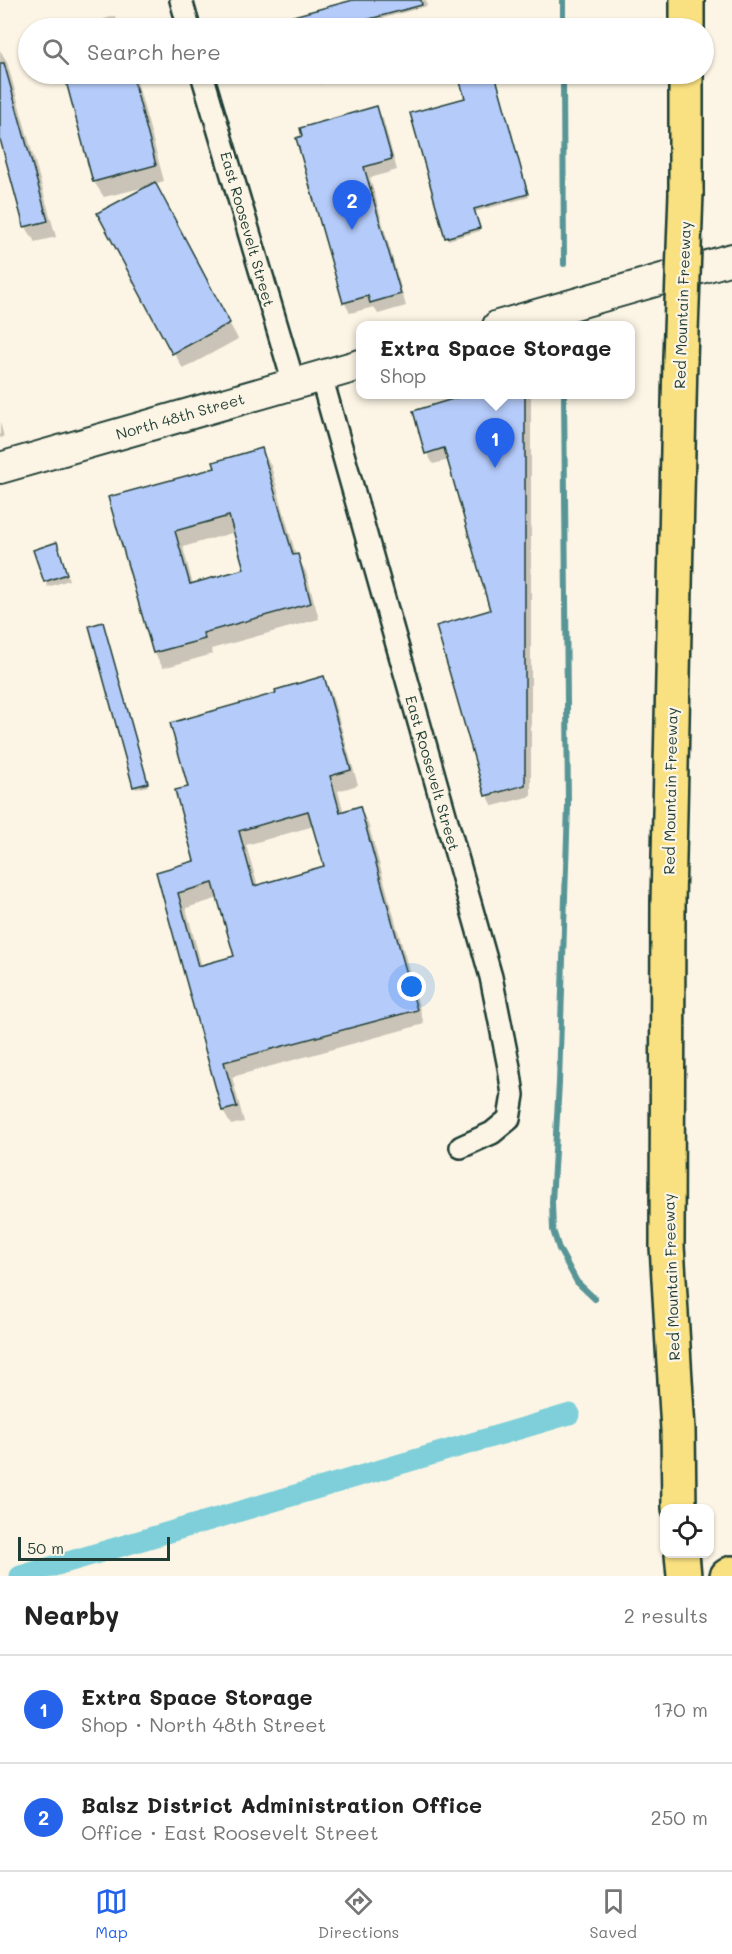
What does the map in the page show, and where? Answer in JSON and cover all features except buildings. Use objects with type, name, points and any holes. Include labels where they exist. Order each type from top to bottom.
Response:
[{"type":"highway","points":[[687,0],[687,18]]},
{"type":"highway","name":"Red Mountain Freeway","points":[[679,1504],[678,1430],[667,1246],[668,903],[686,193],[686,84]]},
{"type":"highway","points":[[678,1576],[680,1558]]},
{"type":"highway","points":[[681,1558],[684,1576]]},
{"type":"highway","points":[[727,1576],[732,1574]]},
{"type":"street","points":[[181,0],[186,18]]},
{"type":"street","name":"East Roosevelt Street","points":[[205,84],[307,380],[491,977],[513,1095],[509,1119],[492,1133],[461,1147]]},
{"type":"street","points":[[515,321],[732,259]]},
{"type":"street","name":"North 48th Street","points":[[0,468],[356,366]]},
{"type":"waterway","points":[[563,0],[563,18]]},
{"type":"waterway","points":[[563,84],[564,264]]},
{"type":"waterway","points":[[564,399],[568,805],[559,1083],[552,1202],[553,1230],[559,1249],[577,1282],[595,1299]]},
{"type":"waterway","points":[[20,1576],[570,1414]]},
{"type":"place","name":"Balsz District Administration Office","points":[[352,230]]},
{"type":"place","name":"Extra Space Storage","points":[[495,468]]}]
